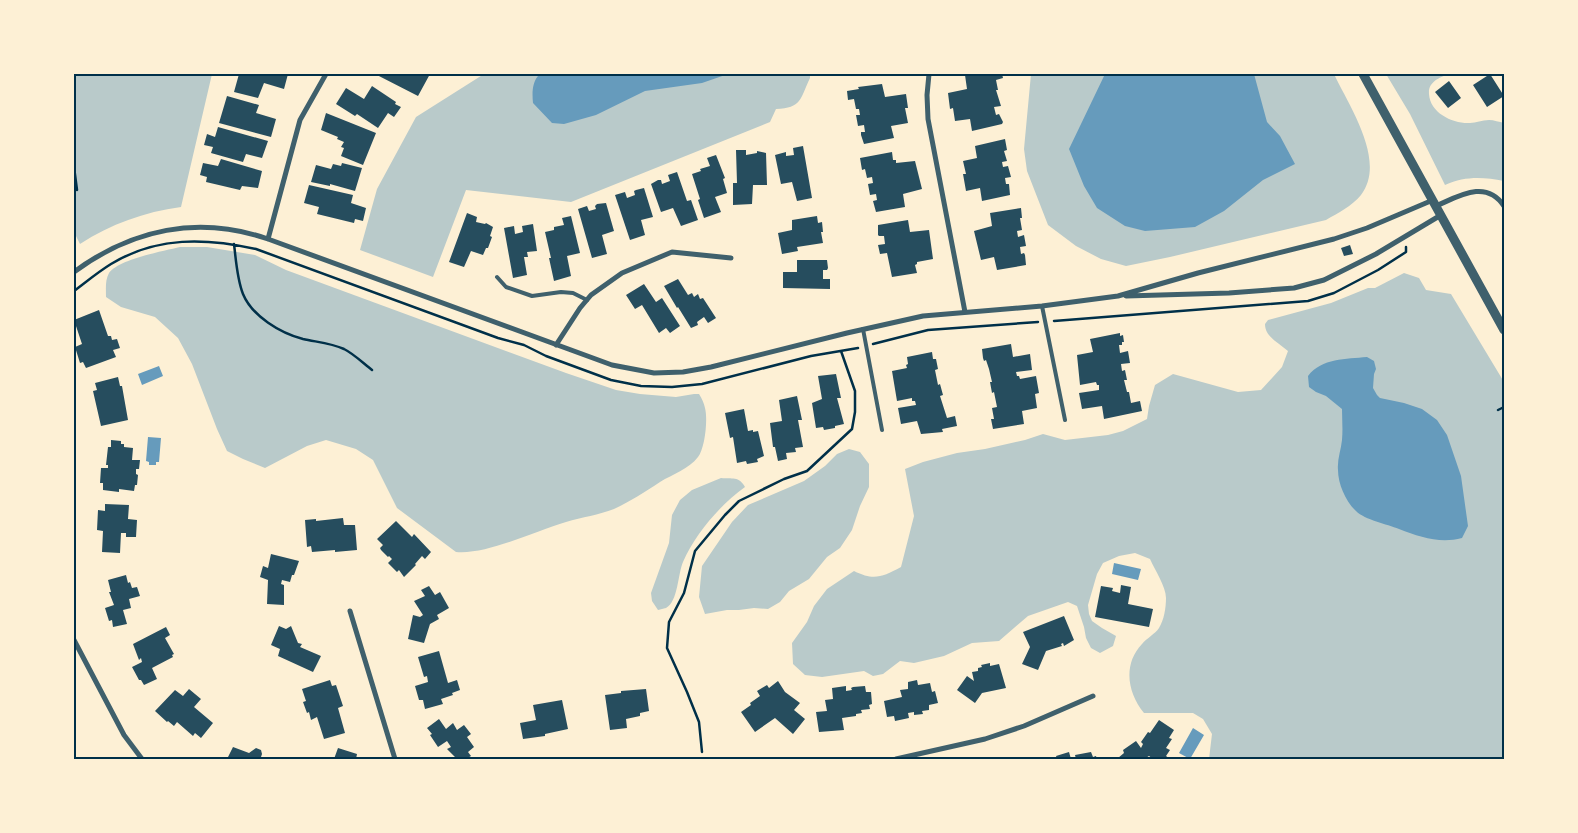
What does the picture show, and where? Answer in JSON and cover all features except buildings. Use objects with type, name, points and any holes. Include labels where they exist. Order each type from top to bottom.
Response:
[{"type":"street","points":[[268,239],[300,120],[326,74]]},
{"type":"street","points":[[929,74],[927,96],[928,119],[965,312]]},
{"type":"street","points":[[1363,74],[1504,330]]},
{"type":"street","points":[[1118,296],[1198,273],[1334,239],[1466,193],[1485,192],[1494,196],[1504,206]]},
{"type":"street","points":[[74,272],[104,252],[126,242],[162,230],[197,227],[231,229],[268,239],[626,369],[654,373],[683,372],[923,316],[1042,306],[1118,296],[1230,293],[1294,288],[1324,280],[1376,254],[1441,215]]},
{"type":"street","points":[[556,345],[591,295],[622,272],[672,252],[731,258]]},
{"type":"street","points":[[350,611],[395,759]]},
{"type":"street","points":[[74,640],[124,735],[142,759]]},
{"type":"street","points":[[896,759],[985,739],[1024,726],[1093,696]]},
{"type":"lane","points":[[497,277],[506,287],[532,296],[561,292],[573,293],[587,300]]},
{"type":"lane","points":[[1042,306],[1065,420]]},
{"type":"lane","points":[[863,330],[882,430]]},
{"type":"path","points":[[74,167],[77,190]]},
{"type":"path","points":[[74,291],[113,263],[146,248],[178,242],[202,241],[234,244],[256,249],[498,338],[524,345],[546,356],[611,380],[641,386],[672,387],[702,384],[811,356],[866,346],[928,330],[1308,301],[1334,293],[1378,270],[1406,252],[1406,236]]},
{"type":"path","points":[[234,244],[244,296],[255,312],[286,333],[301,339],[332,345],[345,350],[372,370]]},
{"type":"path","points":[[702,752],[699,722],[667,648],[669,622],[684,593],[695,552],[739,501],[806,471],[852,429],[855,391],[841,350]]},
{"type":"path","points":[[1498,410],[1504,407]]},
{"type":"shaded area","points":[[74,74],[212,74],[181,207],[154,212],[128,220],[104,230],[80,244],[74,232]]},
{"type":"shaded area","points":[[484,74],[810,74],[810,78],[799,101],[791,107],[776,109],[770,122],[571,202],[466,190],[433,277],[360,250],[377,189],[416,117]]},
{"type":"shaded area","points":[[1031,74],[1334,74],[1363,134],[1370,166],[1368,181],[1361,195],[1353,203],[1326,220],[1126,266],[1101,259],[1076,246],[1048,225],[1027,171],[1024,149]]},
{"type":"shaded area","points":[[1386,74],[1448,74],[1430,86],[1430,101],[1438,112],[1450,119],[1463,123],[1489,120],[1504,123],[1504,181],[1474,178],[1445,185],[1410,114]]},
{"type":"shaded area","points":[[180,247],[207,247],[255,255],[286,270],[616,390],[676,397],[699,394],[706,413],[704,440],[700,453],[685,468],[614,509],[566,522],[511,542],[482,550],[456,552],[397,508],[373,460],[356,449],[326,440],[307,446],[265,468],[227,451],[192,364],[178,338],[155,317],[121,307],[106,297],[107,279],[109,273],[114,268],[142,256]]},
{"type":"shaded area","points":[[1404,273],[1419,278],[1426,290],[1451,294],[1504,382],[1504,759],[1209,759],[1212,734],[1203,719],[1193,713],[1144,713],[1134,696],[1130,678],[1132,660],[1142,644],[1159,628],[1166,606],[1166,594],[1150,559],[1135,553],[1119,556],[1103,563],[1097,574],[1088,605],[1089,614],[1092,621],[1116,636],[1113,646],[1100,653],[1091,648],[1086,638],[1077,606],[1068,602],[1028,616],[999,641],[972,643],[944,656],[914,663],[900,661],[883,674],[873,676],[864,671],[822,677],[805,675],[793,664],[792,643],[807,622],[814,606],[827,589],[854,571],[873,577],[901,567],[914,516],[905,469],[957,453],[985,449],[1043,434],[1065,440],[1108,435],[1123,431],[1147,419],[1155,385],[1173,374],[1238,392],[1261,390],[1282,367],[1288,351],[1267,333],[1265,324],[1268,320],[1331,303],[1368,288],[1375,288]]},
{"type":"shaded area","points":[[849,449],[860,452],[869,464],[869,487],[852,530],[840,548],[827,557],[809,579],[789,591],[780,602],[768,609],[727,610],[705,614],[699,597],[702,566],[732,522],[748,505],[804,481],[825,466],[837,454]]},
{"type":"shaded area","points":[[721,478],[738,480],[745,487],[709,520],[694,541],[681,567],[673,600],[666,608],[658,610],[652,601],[651,593],[669,543],[672,515],[680,500],[692,490]]},
{"type":"water","points":[[540,74],[728,74],[702,83],[645,91],[596,115],[564,124],[552,123],[533,103],[534,84]]},
{"type":"water","points":[[1105,74],[1254,74],[1267,122],[1280,136],[1295,164],[1263,180],[1224,211],[1195,227],[1145,231],[1125,226],[1097,208],[1084,186],[1069,149]]},
{"type":"water","points":[[1367,357],[1374,361],[1376,369],[1373,388],[1380,398],[1422,409],[1437,420],[1447,435],[1461,476],[1468,526],[1462,538],[1454,540],[1430,539],[1376,522],[1360,514],[1346,498],[1339,481],[1338,470],[1342,444],[1342,409],[1326,396],[1309,387],[1308,376],[1320,366],[1335,360]]},
{"type":"water","points":[[159,366],[163,376],[142,385],[138,374]]},
{"type":"water","points":[[148,437],[161,438],[159,462],[156,462],[156,465],[149,465],[149,462],[146,461]]},
{"type":"water","points":[[1114,563],[1141,569],[1138,580],[1112,574]]},
{"type":"water","points":[[1193,728],[1204,735],[1190,759],[1179,753]]}]
